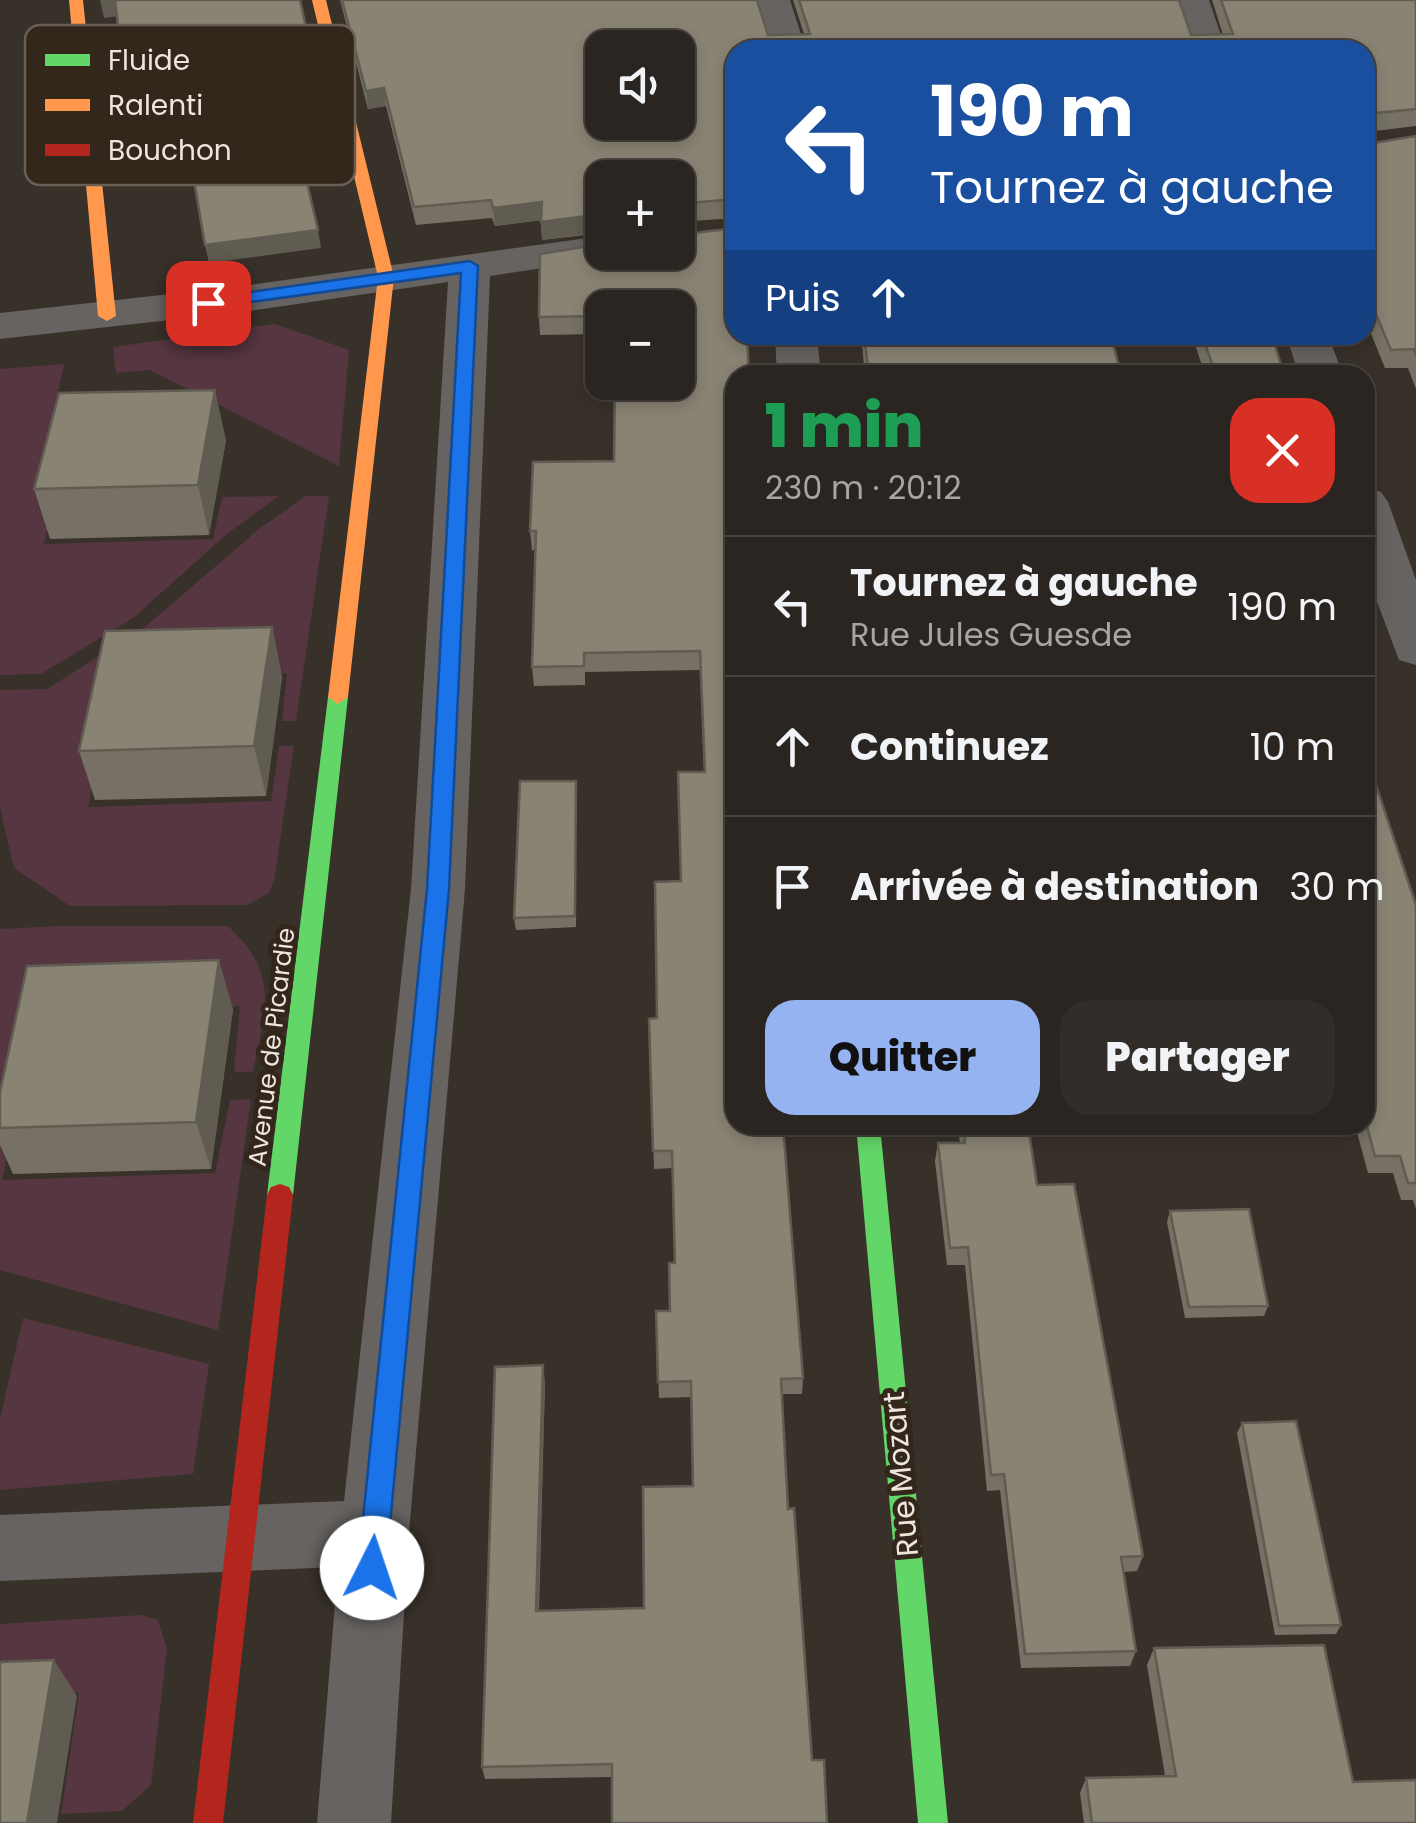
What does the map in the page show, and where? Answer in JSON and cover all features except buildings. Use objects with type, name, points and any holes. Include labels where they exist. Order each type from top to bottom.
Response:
[{"type":"street","points":[[76,0],[78,25]]},
{"type":"street","points":[[319,0],[325,25]]},
{"type":"street","points":[[772,0],[785,40]]},
{"type":"street","points":[[1191,0],[1205,40]]},
{"type":"street","points":[[355,149],[386,278]]},
{"type":"street","points":[[94,185],[107,316]]},
{"type":"street","points":[[0,326],[107,316],[585,250]]},
{"type":"street","points":[[354,1823],[374,1532],[438,889],[470,266]]},
{"type":"street","name":"Avenue de Picardie","points":[[208,1823],[386,278]]},
{"type":"street","points":[[1375,531],[1416,648]]},
{"type":"street","name":"Rue Mozart","points":[[869,1135],[932,1823]]},
{"type":"street","points":[[0,1548],[215,1542],[374,1532]]},
{"type":"shaded area","points":[[275,324],[349,350],[339,466],[150,370],[116,373],[113,347]]},
{"type":"shaded area","points":[[64,364],[45,455],[64,455],[44,544],[213,539],[222,497],[279,496],[228,533],[133,618],[41,674],[0,675],[0,369]]},
{"type":"shaded area","points":[[306,496],[329,496],[296,721],[282,721],[287,673],[112,678],[88,807],[271,801],[279,746],[294,746],[269,893],[247,905],[70,906],[14,868],[0,808],[0,690],[47,689],[145,627],[259,529]]},
{"type":"shaded area","points":[[228,926],[256,961],[265,994],[253,1072],[234,1072],[240,1006],[40,1011],[2,1180],[215,1173],[230,1100],[251,1099],[218,1330],[0,1270],[0,929]]},
{"type":"shaded area","points":[[23,1318],[209,1364],[193,1474],[0,1490],[0,1419]]},
{"type":"shaded area","points":[[141,1615],[158,1620],[167,1649],[151,1785],[122,1811],[61,1814],[79,1693],[0,1695],[0,1624]]},
{"type":"traffic: fast","points":[[280,1195],[338,697]]},
{"type":"traffic: fast","points":[[869,1135],[933,1823]]},
{"type":"traffic: slow","points":[[76,0],[78,25]]},
{"type":"traffic: slow","points":[[319,0],[325,25]]},
{"type":"traffic: slow","points":[[338,697],[386,277],[355,149]]},
{"type":"traffic: slow","points":[[94,185],[107,316]]},
{"type":"traffic: jam","points":[[208,1823],[280,1195]]},
{"type":"route","points":[[208,303],[470,266],[438,889],[372,1568]]}]
